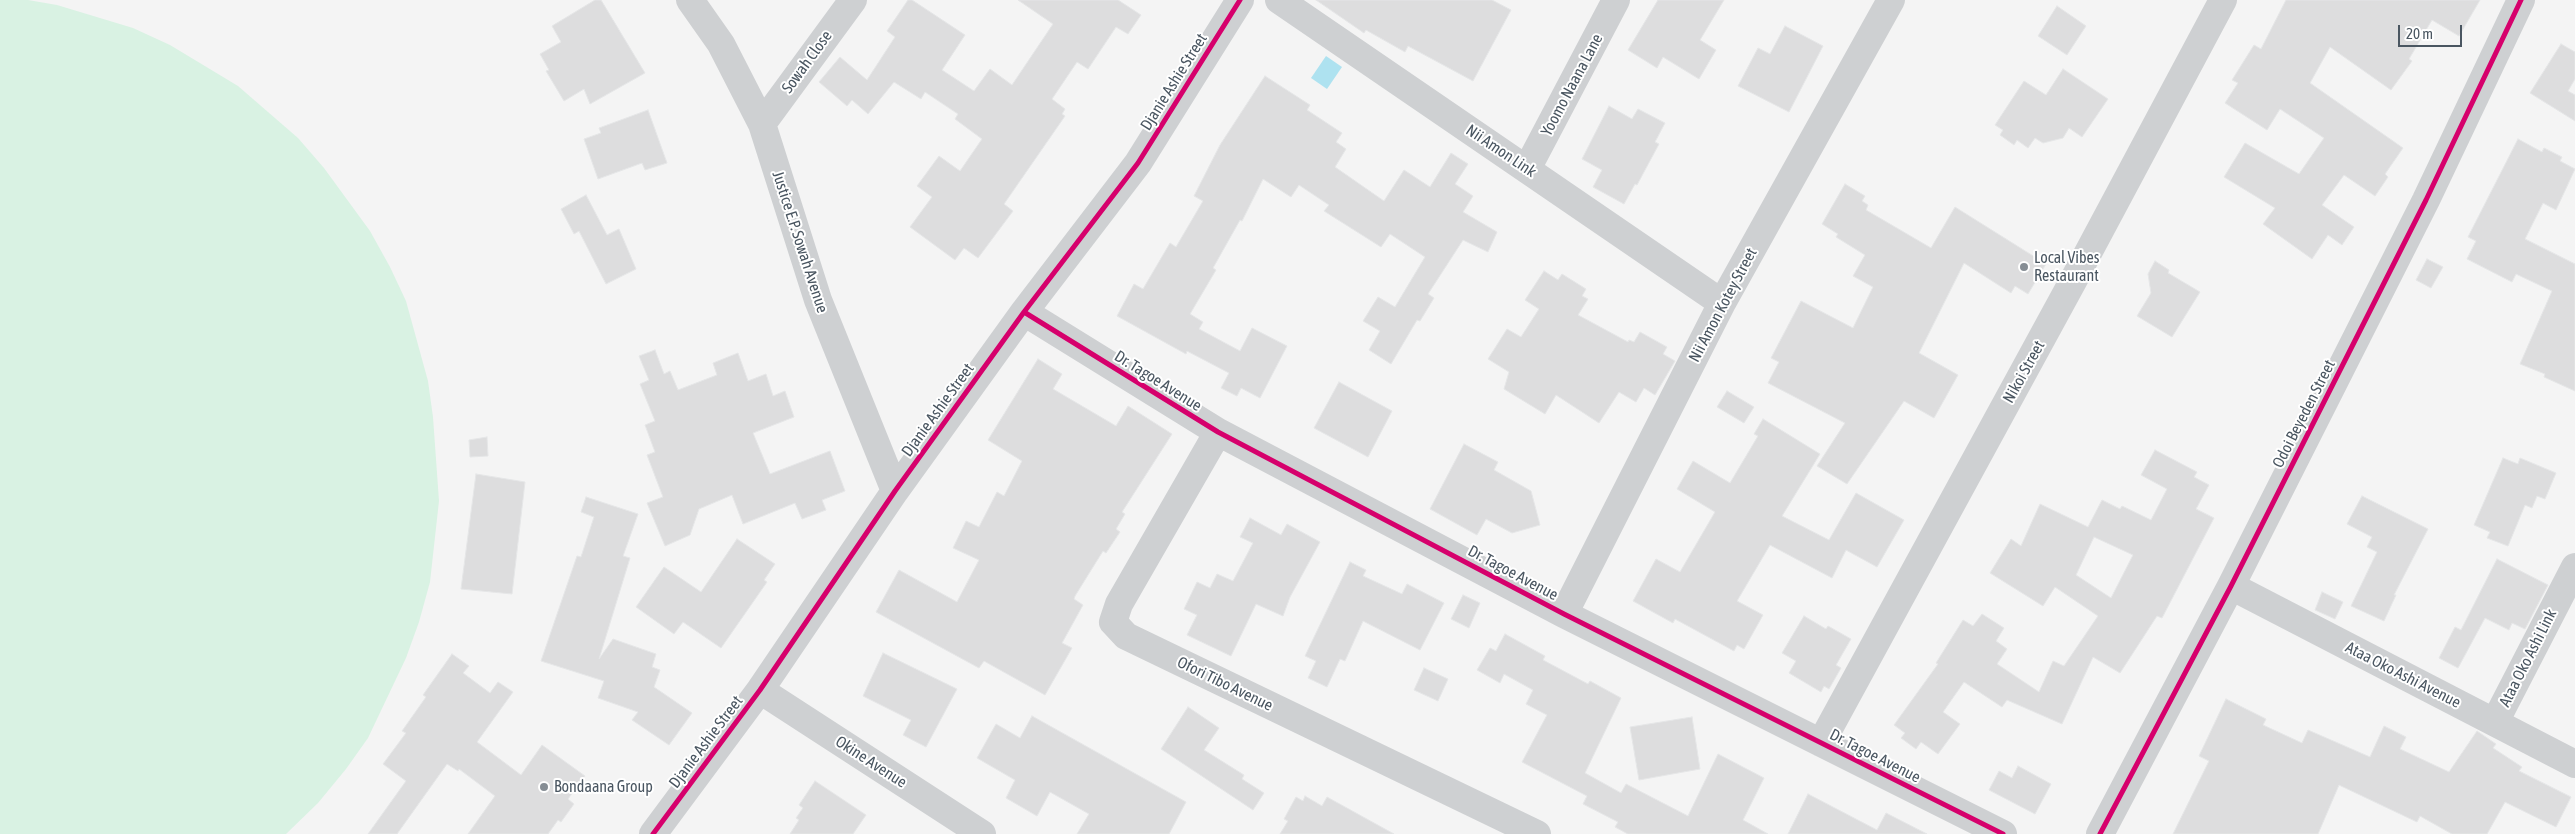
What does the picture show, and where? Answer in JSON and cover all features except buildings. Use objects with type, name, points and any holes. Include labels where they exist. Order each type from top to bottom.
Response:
[{"type":"street","name":"Justice E.P. Sowah Avenue","points":[[690,0],[721,44],[762,124],[818,300],[895,491]]},
{"type":"street","name":"Sowah Close","points":[[762,124],[853,0]]},
{"type":"street","name":"Djanie Ashie Street","points":[[653,834],[760,690],[895,491],[1024,312],[1138,163],[1240,0]]},
{"type":"street","name":"Nii Amon Link","points":[[1279,0],[1722,303]]},
{"type":"street","name":"Yoomo Naana Lane","points":[[1527,169],[1616,0]]},
{"type":"street","name":"Nii Amon Kotey Street","points":[[1564,614],[1722,303],[1891,0]]},
{"type":"street","name":"Nikoi Street","points":[[1821,743],[2073,281],[2223,0]]},
{"type":"street","name":"Odoi Beyeden Street","points":[[2100,834],[2231,586],[2426,200],[2521,0]]},
{"type":"street","name":"Dr. Tagoe Avenue","points":[[1024,312],[1218,432],[1564,614],[2004,834]]},
{"type":"street","name":"Ofori Tibo Avenue","points":[[1218,432],[1119,604],[1113,622],[1126,636],[1537,834]]},
{"type":"street","name":"Ataa Oko Ashi Link","points":[[2495,722],[2575,567]]},
{"type":"street","name":"Ataa Oko Ashi Avenue","points":[[2231,586],[2575,764]]},
{"type":"street","name":"Okine Avenue","points":[[760,690],[982,834]]},
{"type":"green space","points":[[0,0],[28,0],[57,5],[133,28],[170,45],[238,86],[298,138],[324,168],[370,231],[406,301],[428,381],[433,417],[439,501],[430,582],[419,622],[406,658],[368,738],[318,803],[286,834],[0,834]]},
{"type":"water","points":[[1326,56],[1342,67],[1327,89],[1311,78]]},
{"type":"cycle path","points":[[653,834],[760,690],[895,491],[1024,312],[1138,163],[1240,0]]},
{"type":"cycle path","points":[[2100,834],[2231,586],[2426,200],[2521,0]]},
{"type":"cycle path","points":[[1024,312],[1218,432],[1564,614],[2003,834]]},
{"type":"place","name":"Local Vibes Restaurant","points":[[2024,267]]},
{"type":"place","name":"Bondaana Group","points":[[544,787]]}]
